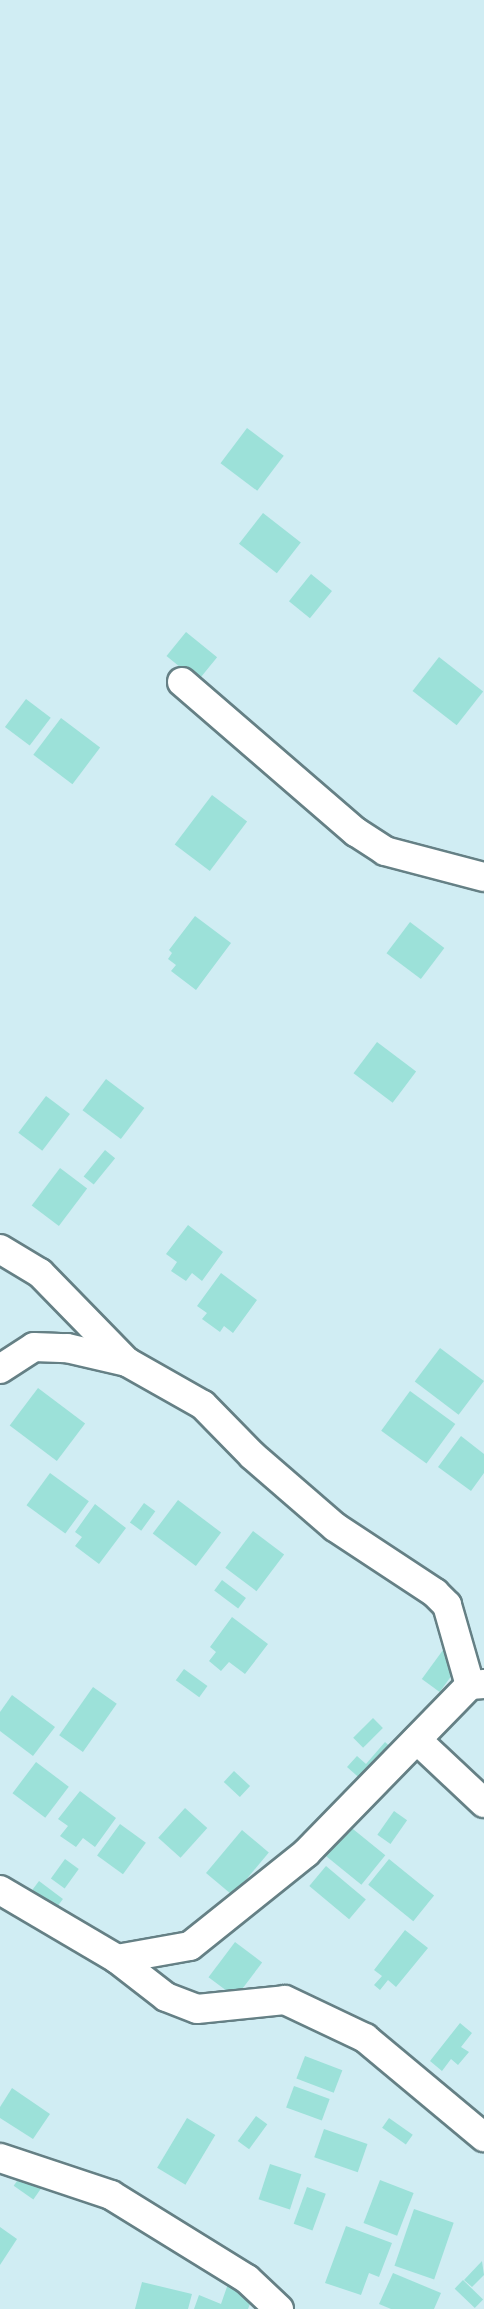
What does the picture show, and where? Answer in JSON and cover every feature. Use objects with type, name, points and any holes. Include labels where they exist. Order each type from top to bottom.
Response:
[{"type":"street","points":[[182,682],[356,832],[385,851],[484,877]]},
{"type":"street","points":[[0,1249],[40,1273],[127,1362],[203,1405],[335,1527],[435,1593],[447,1605],[477,1685],[417,1740],[306,1853],[190,1946],[117,1959]]},
{"type":"street","points":[[0,1368],[34,1347],[50,1346],[127,1362]]},
{"type":"street","points":[[417,1740],[484,1803]]},
{"type":"street","points":[[0,1890],[117,1959],[166,1997],[197,2009],[285,2000],[365,2038],[484,2137]]},
{"type":"street","points":[[0,2158],[111,2195],[247,2279],[279,2309]]},
{"type":"building","points":[[247,428],[284,456],[257,491],[221,463]]},
{"type":"building","points":[[263,513],[301,543],[277,573],[239,544]]},
{"type":"building","points":[[311,574],[332,591],[310,618],[289,601]]},
{"type":"building","points":[[186,632],[217,657],[198,681],[166,656]]},
{"type":"building","points":[[439,657],[483,691],[457,725],[413,691]]},
{"type":"building","points":[[26,699],[51,718],[30,746],[5,727]]},
{"type":"building","points":[[61,718],[100,747],[72,784],[33,755]]},
{"type":"building","points":[[212,795],[247,821],[210,871],[175,845]]},
{"type":"building","points":[[195,916],[231,943],[196,990],[171,971],[176,965],[168,959],[172,953],[169,950]]},
{"type":"building","points":[[410,922],[444,948],[421,979],[387,953]]},
{"type":"building","points":[[377,1042],[416,1071],[393,1103],[354,1073]]},
{"type":"building","points":[[106,1079],[144,1108],[121,1139],[83,1110]]},
{"type":"building","points":[[46,1096],[70,1114],[42,1151],[18,1133]]},
{"type":"building","points":[[105,1150],[115,1158],[94,1185],[84,1176]]},
{"type":"building","points":[[60,1168],[87,1188],[59,1226],[32,1206]]},
{"type":"building","points":[[188,1225],[223,1252],[202,1281],[192,1273],[186,1281],[171,1271],[177,1262],[166,1254]]},
{"type":"building","points":[[221,1273],[257,1300],[233,1333],[224,1326],[220,1332],[202,1319],[207,1313],[197,1306]]},
{"type":"building","points":[[440,1348],[484,1381],[459,1415],[415,1382]]},
{"type":"building","points":[[38,1388],[85,1424],[57,1461],[10,1426]]},
{"type":"building","points":[[410,1391],[455,1424],[427,1464],[381,1431]]},
{"type":"building","points":[[461,1436],[484,1454],[484,1473],[471,1491],[438,1467]]},
{"type":"building","points":[[50,1473],[89,1501],[65,1534],[26,1505]]},
{"type":"building","points":[[178,1500],[221,1532],[196,1566],[153,1534]]},
{"type":"building","points":[[144,1503],[155,1511],[141,1531],[130,1522]]},
{"type":"building","points":[[95,1504],[126,1528],[99,1564],[75,1546],[82,1537],[75,1532]]},
{"type":"building","points":[[253,1531],[284,1554],[256,1591],[225,1568]]},
{"type":"building","points":[[222,1580],[246,1598],[238,1608],[214,1590]]},
{"type":"building","points":[[232,1617],[268,1644],[245,1674],[229,1662],[221,1671],[209,1661],[216,1652],[210,1647]]},
{"type":"building","points":[[443,1650],[461,1663],[440,1692],[422,1679]]},
{"type":"building","points":[[184,1669],[207,1686],[199,1697],[176,1680]]},
{"type":"building","points":[[93,1687],[117,1704],[83,1752],[59,1735]]},
{"type":"building","points":[[12,1695],[55,1727],[33,1756],[0,1731],[0,1712]]},
{"type":"building","points":[[373,1718],[383,1728],[363,1748],[353,1738]]},
{"type":"building","points":[[385,1742],[393,1749],[364,1782],[347,1767],[357,1756],[366,1764]]},
{"type":"building","points":[[36,1762],[69,1787],[45,1818],[13,1793]]},
{"type":"building","points":[[234,1771],[250,1786],[240,1797],[224,1782]]},
{"type":"building","points":[[80,1791],[116,1818],[95,1847],[83,1838],[76,1847],[60,1836],[68,1826],[58,1819]]},
{"type":"building","points":[[185,1808],[207,1828],[181,1858],[158,1838]]},
{"type":"building","points":[[394,1811],[407,1820],[390,1844],[377,1835]]},
{"type":"building","points":[[120,1824],[146,1843],[123,1874],[97,1856]]},
{"type":"building","points":[[348,1825],[385,1855],[361,1885],[324,1855]]},
{"type":"building","points":[[242,1830],[269,1852],[233,1895],[206,1873]]},
{"type":"building","points":[[65,1859],[79,1869],[65,1888],[51,1878]]},
{"type":"building","points":[[389,1859],[434,1896],[413,1921],[368,1885]]},
{"type":"building","points":[[326,1866],[366,1899],[349,1919],[309,1886]]},
{"type":"building","points":[[39,1881],[63,1899],[52,1914],[28,1896]]},
{"type":"building","points":[[405,1930],[428,1948],[396,1987],[388,1980],[380,1990],[374,1985],[382,1976],[374,1970]]},
{"type":"building","points":[[235,1942],[262,1962],[236,1998],[209,1977]]},
{"type":"building","points":[[460,2023],[472,2033],[461,2047],[469,2052],[458,2065],[451,2059],[442,2071],[430,2061]]},
{"type":"building","points":[[305,2056],[342,2070],[334,2093],[296,2078]]},
{"type":"building","points":[[294,2086],[330,2099],[322,2121],[286,2108]]},
{"type":"building","points":[[12,2088],[50,2114],[33,2139],[0,2118],[0,2107]]},
{"type":"building","points":[[256,2116],[267,2124],[249,2149],[238,2141]]},
{"type":"building","points":[[187,2118],[215,2135],[185,2185],[157,2168]]},
{"type":"building","points":[[389,2118],[413,2135],[406,2144],[382,2128]]},
{"type":"building","points":[[324,2129],[367,2144],[358,2172],[314,2157]]},
{"type":"building","points":[[270,2164],[301,2174],[290,2209],[259,2199]]},
{"type":"building","points":[[24,2171],[44,2185],[33,2200],[14,2186]]},
{"type":"building","points":[[380,2180],[414,2193],[397,2236],[364,2223]]},
{"type":"building","points":[[307,2187],[326,2194],[312,2230],[294,2224]]},
{"type":"building","points":[[414,2209],[454,2223],[434,2279],[394,2266]]},
{"type":"building","points":[[346,2226],[392,2243],[379,2277],[369,2273],[361,2295],[325,2283]]},
{"type":"building","points":[[0,2227],[17,2239],[0,2265]]},
{"type":"building","points":[[482,2261],[484,2275],[472,2287],[464,2280]]},
{"type":"building","points":[[393,2273],[441,2293],[434,2309],[391,2309],[379,2304]]},
{"type":"building","points":[[463,2280],[483,2299],[475,2308],[455,2289]]},
{"type":"building","points":[[229,2281],[255,2291],[248,2309],[194,2309],[199,2295],[221,2304]]},
{"type":"building","points":[[142,2282],[192,2294],[188,2309],[135,2309]]}]
